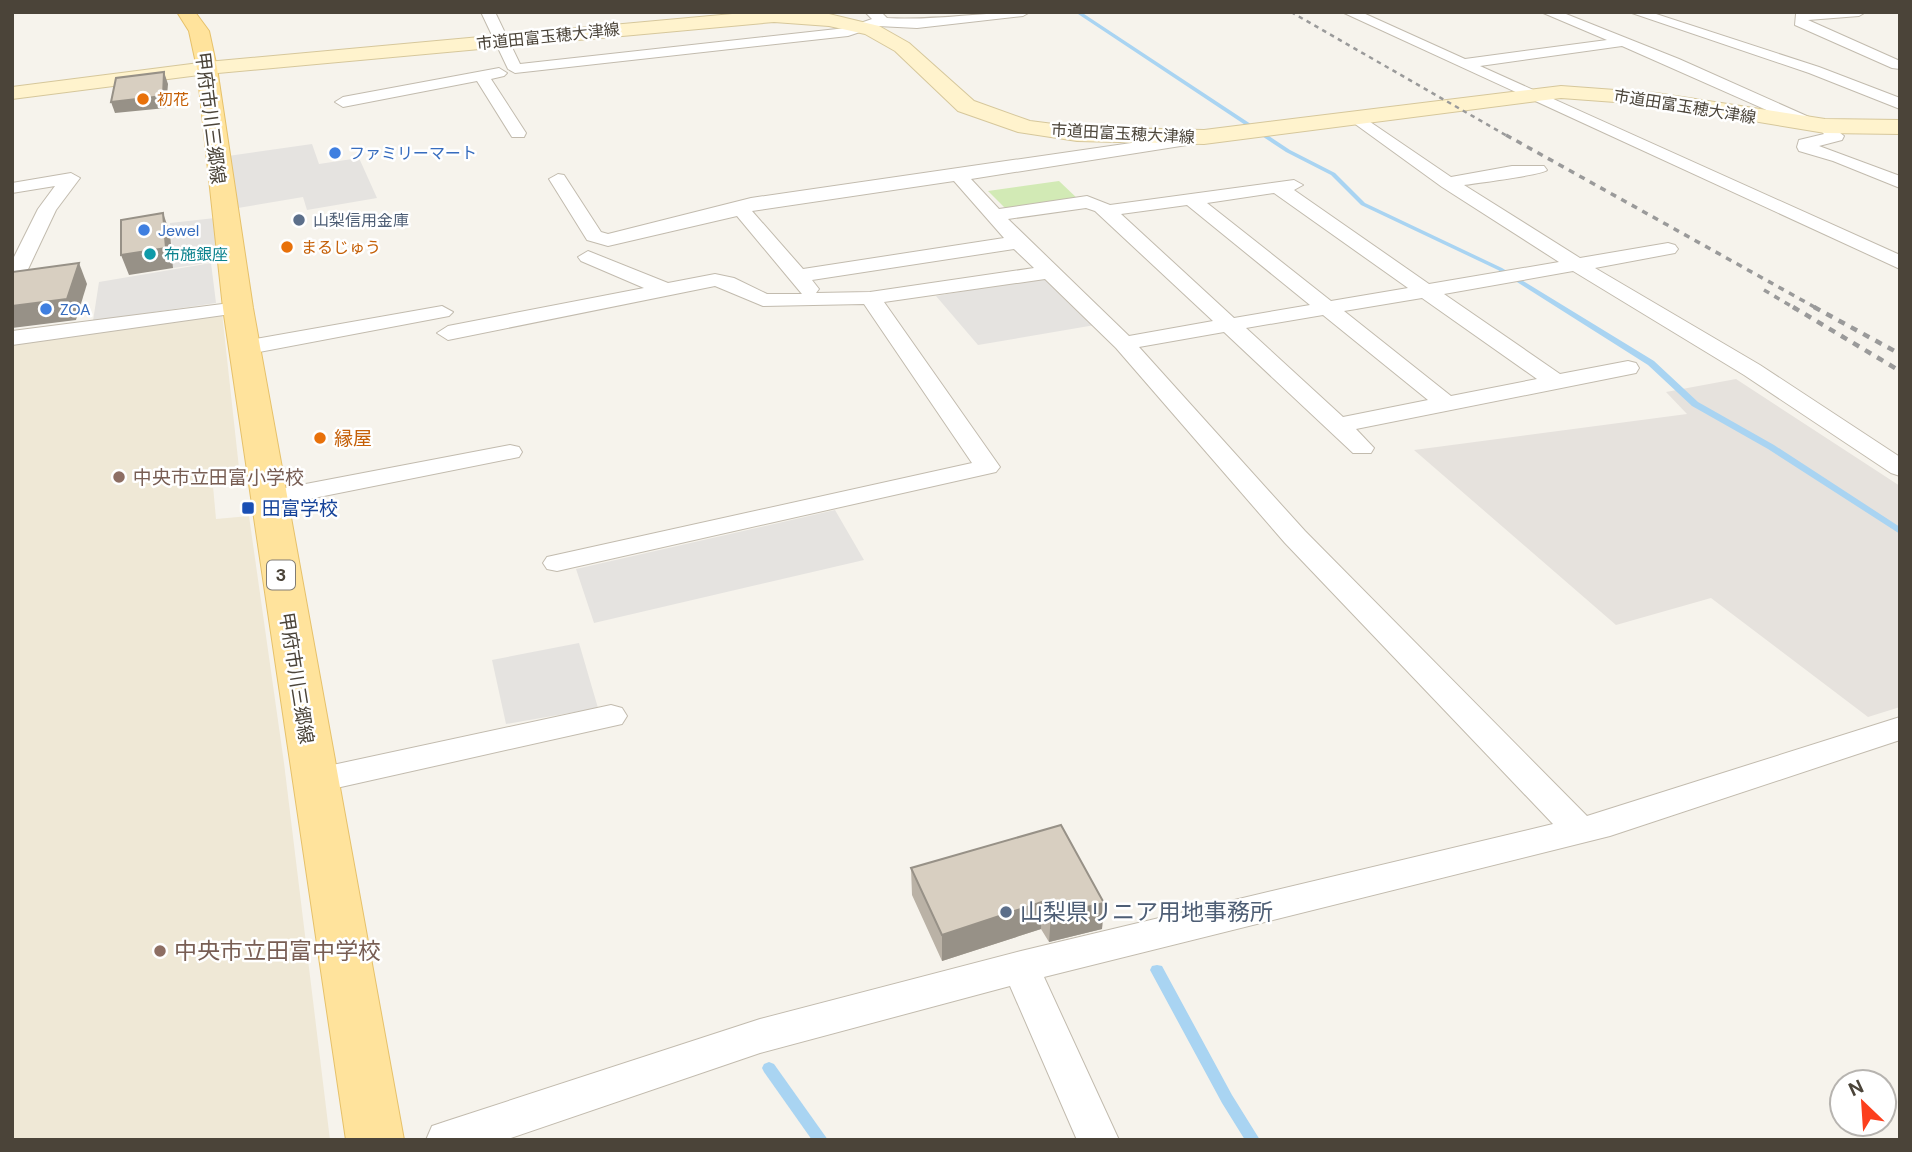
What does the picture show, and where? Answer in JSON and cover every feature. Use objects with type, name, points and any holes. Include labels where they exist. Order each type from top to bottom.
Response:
[{"type":"main road","name":"甲府市川三郷線","points":[[186,12],[199,31],[207,68],[213,133],[244,348],[375,1140]]},
{"type":"street","points":[[488,12],[515,69]]},
{"type":"street","points":[[343,102],[515,69],[871,21],[917,24],[1023,12]]},
{"type":"street","points":[[1349,12],[1900,263]]},
{"type":"street","points":[[1548,12],[1815,125],[1836,136],[1805,144],[1805,147],[1839,156],[1900,183]]},
{"type":"street","points":[[1859,12],[1801,17],[1800,22],[1898,65]]},
{"type":"street","name":"市道田富玉穂大津線","points":[[12,93],[207,68],[740,17],[803,17],[871,21],[966,106],[1026,127],[1130,137],[1204,137],[1561,92],[1624,95],[1815,125],[1900,127]]},
{"type":"street","points":[[1584,27],[1629,18],[1814,70],[1900,104]]},
{"type":"street","points":[[1462,64],[1623,42]]},
{"type":"street","points":[[1814,70],[1898,65]]},
{"type":"street","points":[[481,76],[517,133]]},
{"type":"street","points":[[1357,118],[1448,183],[1575,264],[1752,370],[1900,468]]},
{"type":"street","points":[[558,180],[594,236],[608,240],[741,209],[751,204],[1204,137]]},
{"type":"street","points":[[1448,183],[1512,171],[1538,170]]},
{"type":"street","points":[[958,175],[1018,242],[1125,343],[1294,537],[1580,830]]},
{"type":"street","points":[[12,188],[71,178],[47,209],[12,282]]},
{"type":"street","points":[[1106,211],[1287,186],[1556,382]]},
{"type":"street","points":[[1191,200],[1447,404]]},
{"type":"street","points":[[993,216],[1087,202],[1106,211],[1362,448]]},
{"type":"street","points":[[741,209],[818,299]]},
{"type":"street","points":[[798,276],[1018,242]]},
{"type":"street","points":[[1125,343],[1668,249]]},
{"type":"street","points":[[588,257],[667,290]]},
{"type":"street","points":[[244,348],[445,323],[667,290],[715,280],[727,282],[763,300],[870,298],[1050,272]]},
{"type":"street","points":[[558,564],[987,467],[870,298]]},
{"type":"street","points":[[12,338],[238,308]]},
{"type":"street","points":[[1339,425],[1628,368]]},
{"type":"street","points":[[269,499],[510,452]]},
{"type":"street","points":[[314,781],[611,716]]},
{"type":"street","points":[[447,1140],[760,1036],[1021,967],[1580,830],[1895,735]]},
{"type":"street","points":[[1021,967],[1098,1140]]},
{"type":"shaded area","points":[[312,144],[319,164],[359,158],[377,198],[307,210],[303,197],[238,208],[228,156]]},
{"type":"shaded area","points":[[215,218],[221,261],[173,268],[170,223]]},
{"type":"shaded area","points":[[211,263],[216,303],[93,321],[99,282]]},
{"type":"shaded area","points":[[1045,277],[1095,325],[978,345],[936,296]]},
{"type":"shaded area","name":"中央市立田富中学校","points":[[222,313],[239,468],[213,486],[216,519],[249,516],[284,763],[330,1140],[12,1140],[12,342]]},
{"type":"shaded area","points":[[1736,379],[1900,486],[1900,707],[1868,717],[1711,598],[1616,625],[1414,450],[1687,414],[1666,392]]},
{"type":"shaded area","points":[[835,510],[864,560],[594,623],[576,569]]},
{"type":"shaded area","points":[[579,643],[598,708],[506,724],[492,660]]},
{"type":"green space","points":[[1059,181],[1079,200],[1007,210],[988,191]]},
{"type":"building","points":[[164,72],[163,96],[111,102],[116,78]]},
{"type":"building","points":[[163,213],[166,248],[121,255],[121,220]]},
{"type":"building","points":[[79,263],[67,299],[12,306],[12,272]]},
{"type":"building","points":[[1061,825],[1104,903],[1051,915],[1042,902],[942,935],[911,868]]},
{"type":"waterway","points":[[1077,12],[1288,151],[1333,174],[1363,204],[1500,269],[1651,363],[1695,404],[1771,447],[1900,531]]},
{"type":"waterway","points":[[1157,970],[1227,1099],[1253,1140]]},
{"type":"waterway","points":[[769,1068],[821,1140]]},
{"type":"railway","points":[[1291,12],[1509,137]]},
{"type":"railway","points":[[1506,135],[1818,309]]},
{"type":"railway","points":[[1764,290],[1796,309]]},
{"type":"railway","points":[[1793,307],[1900,371]]},
{"type":"railway","points":[[1814,307],[1900,354]]},
{"type":"place","name":"初花","points":[[143,99]]},
{"type":"place","name":"ファミリーマート","points":[[335,153]]},
{"type":"place","name":"山梨信用金庫","points":[[299,220]]},
{"type":"place","name":"Jewel","points":[[144,230]]},
{"type":"place","name":"まるじゅう","points":[[287,247]]},
{"type":"place","name":"布施銀座","points":[[150,254]]},
{"type":"place","name":"ZOA","points":[[46,309]]},
{"type":"place","name":"縁屋","points":[[320,438]]},
{"type":"place","name":"中央市立田富小学校","points":[[119,477]]},
{"type":"place","name":"田富学校","points":[[248,508]]},
{"type":"place","name":"山梨県リニア用地事務所","points":[[1006,912]]},
{"type":"place","name":"中央市立田富中学校","points":[[160,951]]}]
